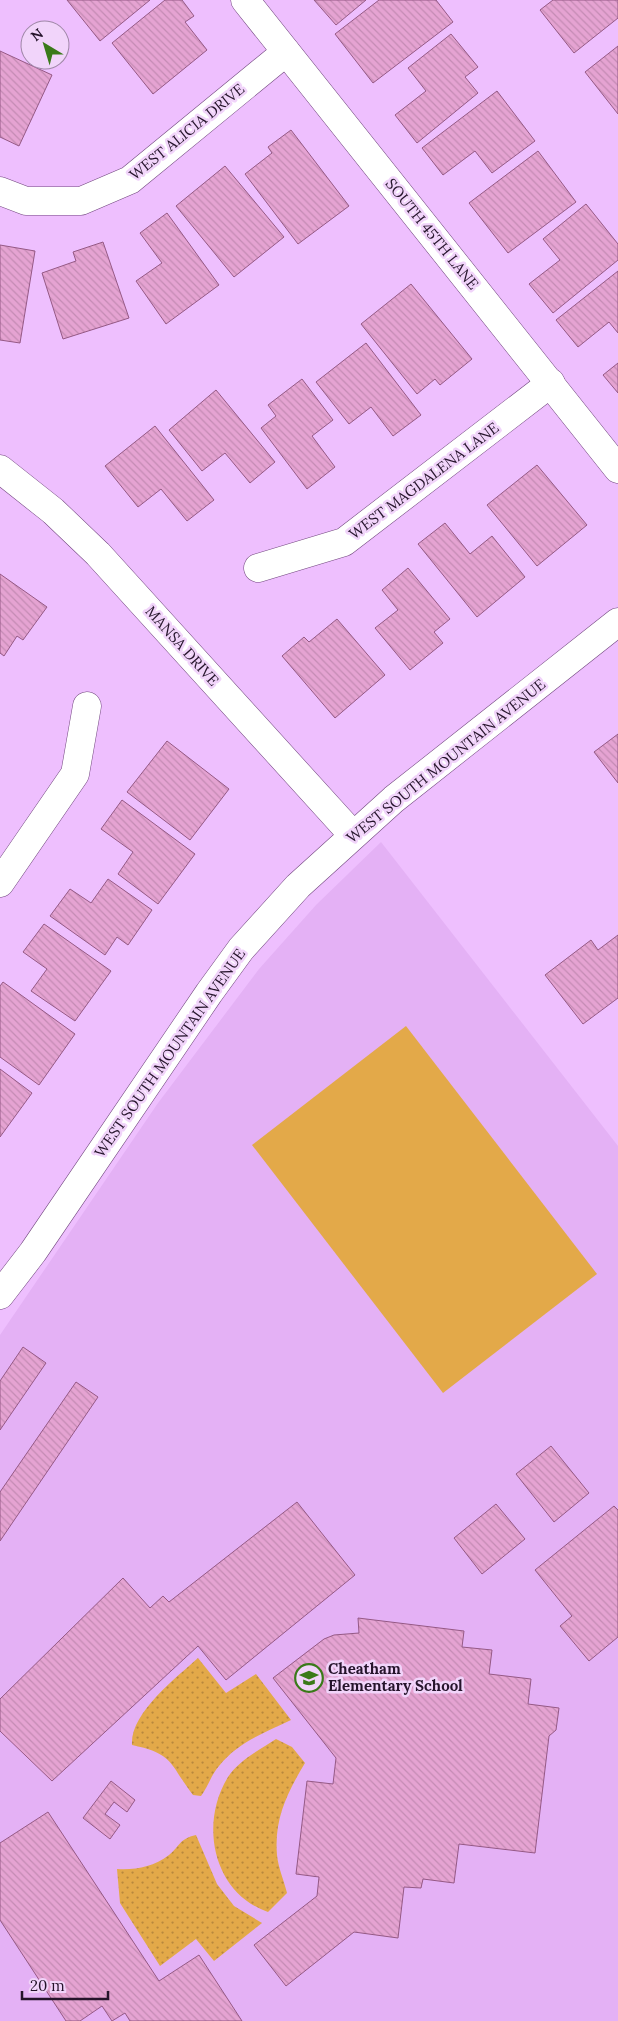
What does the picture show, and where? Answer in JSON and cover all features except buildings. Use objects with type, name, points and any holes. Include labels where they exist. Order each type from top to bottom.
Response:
[{"type":"street","name":"SOUTH 45TH LANE","points":[[245,0],[618,469]]},
{"type":"street","name":"WEST ALICIA DRIVE","points":[[0,192],[26,201],[81,201],[130,180],[286,52]]},
{"type":"street","name":"WEST MAGDALENA LANE","points":[[258,568],[344,542],[551,383]]},
{"type":"street","name":"MANSA DRIVE","points":[[0,469],[53,511],[98,554],[352,835]]},
{"type":"street","name":"WEST SOUTH MOUNTAIN AVENUE","points":[[2,1290],[33,1252],[241,949],[298,886],[352,835],[618,622]]},
{"type":"street","points":[[0,883],[75,774],[87,706]]},
{"type":"shaded area","name":"Cheatham Elementary School","points":[[381,842],[618,1146],[618,2021],[0,2021],[0,1335],[158,1103],[259,969],[316,905]]},
{"type":"shaded area","points":[[406,1026],[597,1274],[443,1393],[252,1145]]},
{"type":"shaded area","points":[[198,1658],[226,1693],[256,1674],[291,1720],[252,1739],[234,1751],[216,1770],[201,1796],[193,1795],[170,1762],[164,1757],[146,1748],[132,1745],[133,1733],[146,1709],[167,1686]]},
{"type":"shaded area","points":[[276,1739],[292,1747],[305,1763],[287,1796],[278,1830],[278,1860],[287,1893],[268,1912],[249,1903],[234,1890],[224,1873],[217,1855],[213,1835],[214,1815],[219,1796],[228,1777],[232,1771],[250,1756]]},
{"type":"shaded area","points":[[196,1835],[217,1884],[234,1906],[262,1923],[214,1961],[196,1939],[160,1966],[120,1903],[117,1869],[131,1869],[151,1865],[169,1855],[183,1840]]},
{"type":"place","name":"Cheatham Elementary School","points":[[309,1678]]}]
